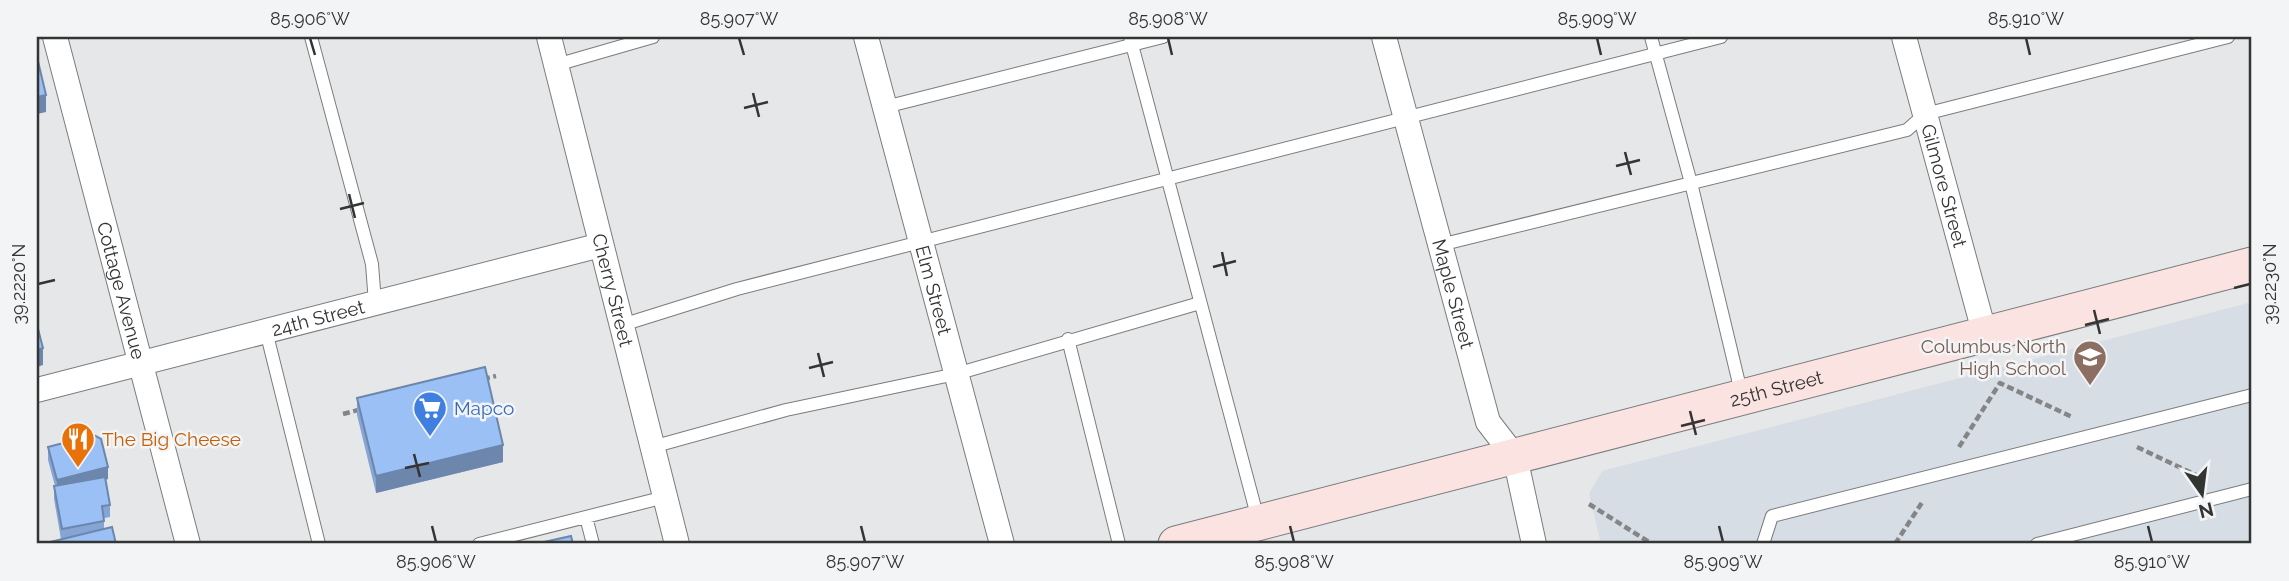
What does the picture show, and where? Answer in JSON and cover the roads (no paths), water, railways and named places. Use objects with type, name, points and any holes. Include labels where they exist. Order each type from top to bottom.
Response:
[{"type":"main road","name":"25th Street","points":[[1176,544],[2252,265]]},
{"type":"street","name":"Cottage Avenue","points":[[55,37],[188,544]]},
{"type":"street","name":"Cherry Street","points":[[549,37],[677,544]]},
{"type":"street","name":"Elm Street","points":[[866,37],[1002,544]]},
{"type":"street","name":"Maple Street","points":[[1384,37],[1488,422],[1515,457],[1534,544]]},
{"type":"street","name":"Gilmore Street","points":[[1904,37],[1985,335]]},
{"type":"street","name":"24th Street","points":[[37,390],[601,245]]},
{"type":"lane","points":[[311,37],[372,264],[374,303]]},
{"type":"lane","points":[[556,65],[653,37]]},
{"type":"lane","points":[[885,107],[1131,41],[1163,37]]},
{"type":"lane","points":[[1651,37],[1691,183],[1742,398]]},
{"type":"lane","points":[[622,325],[737,289],[1721,37]]},
{"type":"lane","points":[[1440,244],[1908,130],[1925,114],[2176,43],[2228,37]]},
{"type":"lane","points":[[1131,41],[1259,523]]},
{"type":"lane","points":[[652,447],[786,410],[956,374],[1200,303]]},
{"type":"lane","points":[[266,331],[319,544]]},
{"type":"lane","points":[[1068,340],[1119,544]]},
{"type":"lane","points":[[1763,544],[1772,516],[2252,395]]},
{"type":"lane","points":[[2036,544],[2252,489]]},
{"type":"lane","points":[[479,544],[665,497]]},
{"type":"lane","points":[[586,517],[593,544]]},
{"type":"place","name":"Columbus North High School","points":[[2090,387]]},
{"type":"place","name":"Mapco","points":[[430,438]]},
{"type":"place","name":"The Big Cheese","points":[[78,469]]}]
